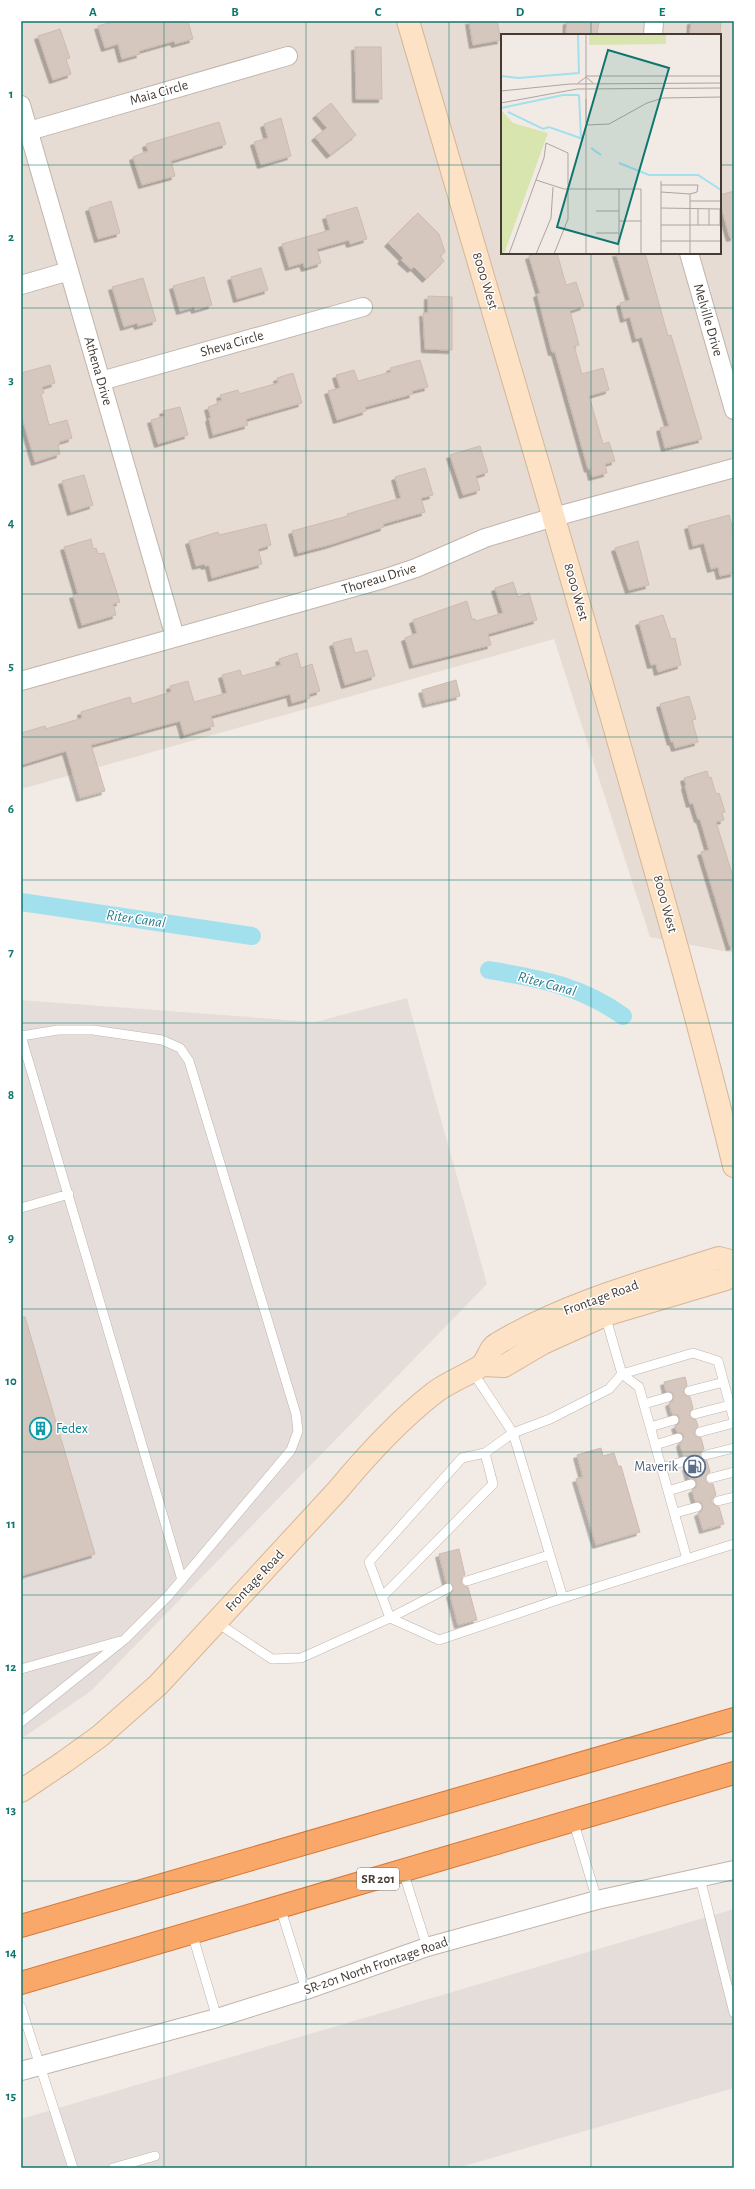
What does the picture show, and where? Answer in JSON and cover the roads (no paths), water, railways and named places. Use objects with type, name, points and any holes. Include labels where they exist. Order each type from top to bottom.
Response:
[{"type":"highway","points":[[503,1786],[527,1772],[578,1750],[734,1704]]},
{"type":"highway","points":[[21,1926],[734,1719]]},
{"type":"highway","name":"SR 201","points":[[21,1983],[280,1908],[734,1773]]},
{"type":"highway","points":[[595,1814],[616,1814],[655,1810],[734,1788]]},
{"type":"street","name":"8000 West","points":[[408,21],[554,517],[659,884],[711,1072],[734,1166]]},
{"type":"street","points":[[653,34],[654,21]]},
{"type":"street","name":"Maia Circle","points":[[29,131],[288,56]]},
{"type":"street","name":"Athena Drive","points":[[21,105],[175,637]]},
{"type":"street","name":"Melville Drive","points":[[689,254],[734,410]]},
{"type":"street","points":[[21,285],[69,271]]},
{"type":"street","name":"Sheva Circle","points":[[101,381],[363,307]]},
{"type":"street","name":"Thoreau Drive","points":[[21,681],[389,577],[416,568],[466,545],[554,517],[734,468]]},
{"type":"street","name":"Frontage Road","points":[[21,1790],[64,1762],[134,1707],[181,1662],[338,1490],[365,1458],[435,1392],[477,1368],[494,1345],[541,1320],[600,1297],[719,1258],[734,1262]]},
{"type":"street","name":"Frontage Road","points":[[477,1368],[504,1366],[543,1343],[605,1315],[726,1279],[734,1267]]},
{"type":"street","name":"SR-201 North Frontage Road","points":[[21,2071],[217,2018],[306,1990],[427,1947],[597,1900],[734,1870]]},
{"type":"lane","points":[[21,1722],[125,1639],[182,1580],[291,1450],[298,1431],[293,1406],[189,1061],[180,1048],[162,1040],[93,1030],[58,1030],[21,1036],[182,1580]]},
{"type":"lane","points":[[21,1208],[69,1194]]},
{"type":"lane","points":[[605,1315],[622,1374],[639,1387],[687,1559]]},
{"type":"lane","points":[[700,1432],[734,1421],[718,1361],[693,1354],[622,1374],[609,1389],[550,1419],[513,1433],[485,1453],[462,1458],[369,1562],[390,1618],[439,1640],[563,1598],[734,1544]]},
{"type":"lane","points":[[477,1368],[513,1433],[563,1598]]},
{"type":"lane","points":[[689,1391],[724,1382]]},
{"type":"lane","points":[[644,1404],[668,1397]]},
{"type":"lane","points":[[695,1414],[730,1405]]},
{"type":"lane","points":[[650,1427],[674,1420]]},
{"type":"lane","points":[[656,1445],[678,1438]]},
{"type":"lane","points":[[706,1455],[734,1448]]},
{"type":"lane","points":[[383,1596],[492,1484],[485,1453]]},
{"type":"lane","points":[[662,1468],[685,1461]]},
{"type":"lane","points":[[712,1478],[734,1472]]},
{"type":"lane","points":[[668,1491],[691,1484]]},
{"type":"lane","points":[[718,1501],[734,1497]]},
{"type":"lane","points":[[675,1513],[697,1507]]},
{"type":"lane","points":[[467,1581],[549,1555]]},
{"type":"lane","points":[[216,1622],[272,1659],[300,1658],[390,1618],[448,1588]]},
{"type":"lane","points":[[21,1670],[125,1639]]},
{"type":"lane","points":[[573,1820],[597,1900]]},
{"type":"lane","points":[[403,1871],[427,1947]]},
{"type":"lane","points":[[700,1878],[734,2012]]},
{"type":"lane","points":[[280,1908],[306,1990]]},
{"type":"lane","points":[[192,1933],[217,2018]]},
{"type":"lane","points":[[21,2007],[73,2168]]},
{"type":"lane","points":[[114,2168],[155,2156]]},
{"type":"waterway","name":"Riter Canal","points":[[21,902],[252,936]]},
{"type":"waterway","name":"Riter Canal","points":[[489,970],[542,980],[575,990],[607,1005],[623,1016]]},
{"type":"place","name":"Fedex","points":[[40,1429]]},
{"type":"place","name":"Maverik","points":[[694,1467]]}]
